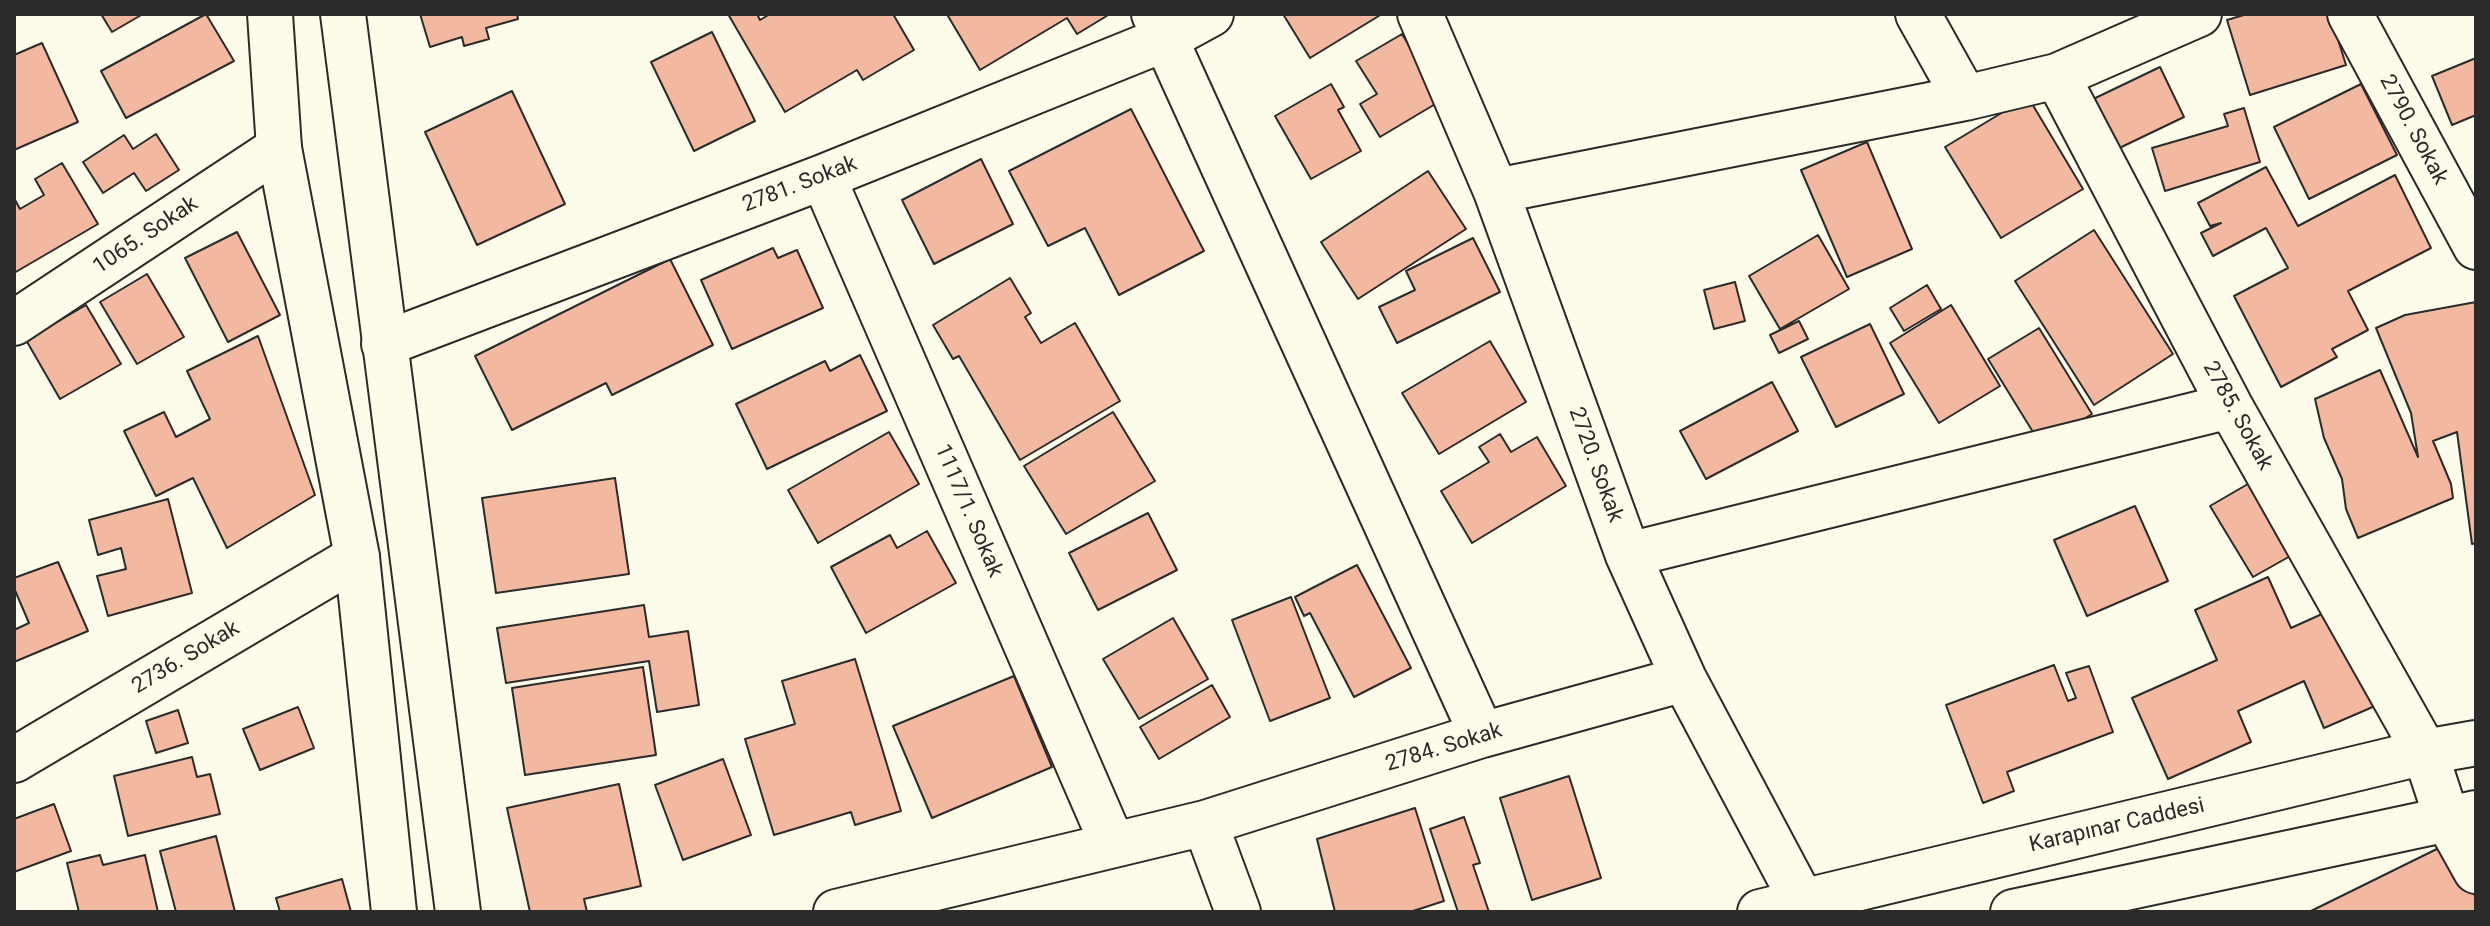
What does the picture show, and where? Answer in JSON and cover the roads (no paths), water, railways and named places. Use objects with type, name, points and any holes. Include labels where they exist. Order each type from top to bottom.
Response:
[{"type":"street","points":[[270,14],[279,148],[357,557],[394,912]]},
{"type":"street","points":[[343,14],[458,912]]},
{"type":"street","name":"2781. Sokak","points":[[384,344],[823,177],[1160,26],[1211,14]]},
{"type":"street","name":"2720. Sokak","points":[[1420,14],[1496,191],[1628,555],[1684,679],[1802,901]]},
{"type":"street","points":[[1918,14],[1965,98]]},
{"type":"street","points":[[1496,191],[1965,98],[2057,76],[2199,14]]},
{"type":"street","name":"2790. Sokak","points":[[2350,14],[2476,247]]},
{"type":"street","points":[[1160,26],[1482,735]]},
{"type":"street","name":"2785. Sokak","points":[[2057,76],[2230,406],[2462,816],[2476,871]]},
{"type":"street","name":"1065. Sokak","points":[[14,323],[279,148]]},
{"type":"street","name":"1117/1. Sokak","points":[[823,177],[1113,845]]},
{"type":"street","points":[[1628,555],[2230,406]]},
{"type":"street","name":"2736. Sokak","points":[[14,760],[357,557]]},
{"type":"street","name":"2784. Sokak","points":[[836,912],[1205,823],[1482,735],[1684,679]]},
{"type":"street","name":"Karapınar Caddesi","points":[[1760,912],[2425,752],[2476,743]]},
{"type":"street","points":[[2013,912],[2462,816]]},
{"type":"street","points":[[1205,823],[1238,912]]}]
